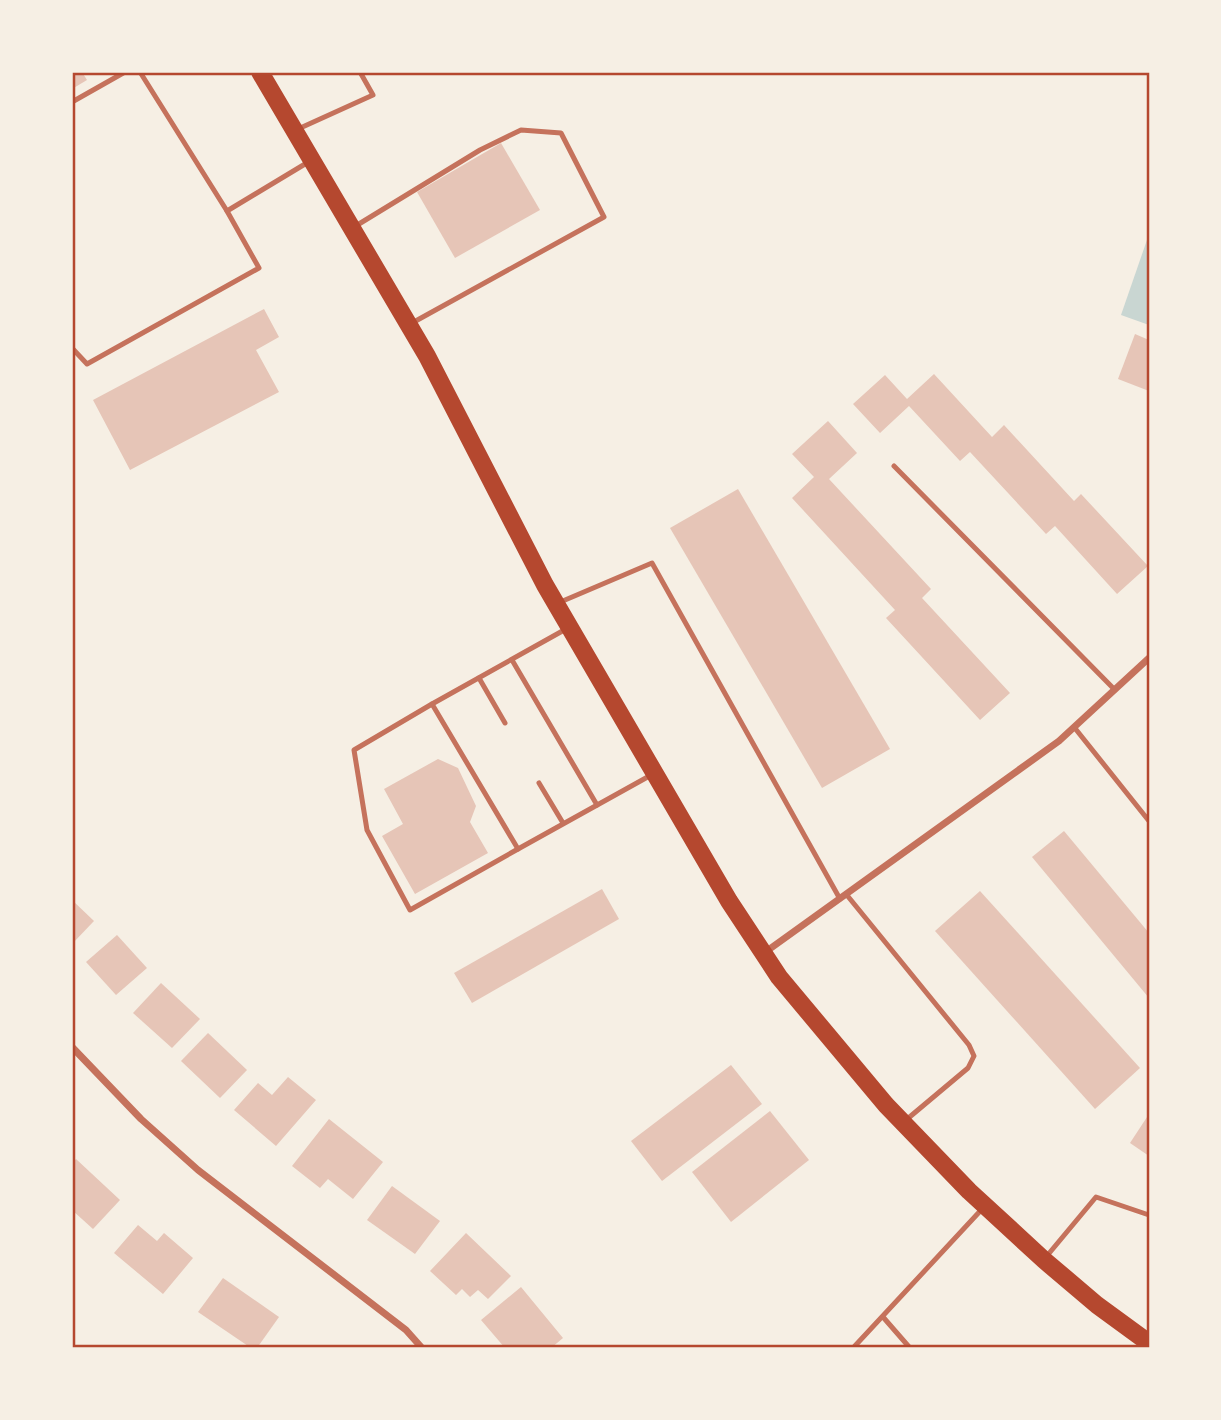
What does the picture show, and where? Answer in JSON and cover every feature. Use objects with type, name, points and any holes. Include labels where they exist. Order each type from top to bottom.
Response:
[{"type":"main road","points":[[260,72],[409,325],[556,603],[729,901],[764,953],[814,1020],[903,1123],[985,1206],[1044,1260],[1097,1305],[1149,1343]]},
{"type":"street","points":[[764,953],[1059,741],[1149,658]]},
{"type":"street","points":[[72,1047],[141,1119],[198,1170],[406,1330],[422,1348]]},
{"type":"lane","points":[[72,102],[125,72]]},
{"type":"lane","points":[[72,348],[87,364],[259,268],[227,211],[140,72]]},
{"type":"lane","points":[[295,130],[373,95],[360,72]]},
{"type":"lane","points":[[352,228],[480,150],[521,130],[561,133],[604,217],[409,325]]},
{"type":"lane","points":[[227,211],[312,159]]},
{"type":"lane","points":[[894,466],[1115,690]]},
{"type":"lane","points":[[556,603],[652,563],[843,896],[969,1045],[974,1056],[968,1068],[903,1123]]},
{"type":"lane","points":[[570,627],[354,750],[367,830],[410,911],[656,772]]},
{"type":"lane","points":[[512,660],[597,805]]},
{"type":"lane","points":[[479,678],[505,723]]},
{"type":"lane","points":[[432,704],[518,849]]},
{"type":"lane","points":[[1074,727],[1149,821]]},
{"type":"lane","points":[[539,783],[563,823]]},
{"type":"lane","points":[[1044,1260],[1096,1198],[1149,1215]]},
{"type":"lane","points":[[853,1348],[985,1206]]},
{"type":"lane","points":[[883,1317],[910,1348]]},
{"type":"shaded area","points":[[1149,237],[1149,325],[1121,315]]},
{"type":"building","points":[[72,72],[82,72],[87,80],[72,89]]},
{"type":"building","points":[[501,143],[540,210],[455,258],[417,192]]},
{"type":"building","points":[[264,309],[279,337],[256,350],[279,392],[130,470],[93,400]]},
{"type":"building","points":[[1135,334],[1149,340],[1149,391],[1118,379]]},
{"type":"building","points":[[934,374],[992,437],[1004,425],[1074,501],[1081,494],[1148,566],[1117,594],[1055,526],[1046,534],[970,452],[960,461],[909,406],[880,433],[853,404],[885,375],[907,399]]},
{"type":"building","points":[[828,421],[857,453],[829,479],[931,589],[922,598],[1010,693],[980,720],[886,618],[895,610],[792,498],[814,477],[792,454]]},
{"type":"building","points":[[738,489],[890,749],[822,788],[670,528]]},
{"type":"building","points":[[438,759],[458,768],[476,806],[470,822],[488,853],[415,894],[382,836],[403,824],[384,789]]},
{"type":"building","points":[[1064,831],[1149,933],[1149,998],[1032,857]]},
{"type":"building","points":[[602,889],[619,919],[472,1003],[454,973]]},
{"type":"building","points":[[980,891],[1140,1068],[1095,1109],[935,931]]},
{"type":"building","points":[[72,900],[94,921],[72,944]]},
{"type":"building","points":[[117,935],[147,968],[116,995],[86,962]]},
{"type":"building","points":[[161,983],[200,1019],[172,1048],[133,1013]]},
{"type":"building","points":[[208,1033],[247,1070],[220,1098],[181,1061]]},
{"type":"building","points":[[731,1065],[762,1104],[662,1181],[631,1141]]},
{"type":"building","points":[[288,1077],[316,1100],[276,1146],[234,1110],[258,1083],[272,1095]]},
{"type":"building","points":[[770,1111],[809,1160],[731,1222],[692,1172]]},
{"type":"building","points":[[1149,1114],[1149,1156],[1130,1143]]},
{"type":"building","points":[[329,1119],[383,1162],[353,1199],[328,1179],[320,1188],[292,1166]]},
{"type":"building","points":[[76,1159],[120,1200],[93,1229],[72,1210],[72,1164]]},
{"type":"building","points":[[392,1186],[440,1221],[415,1254],[367,1220]]},
{"type":"building","points":[[138,1225],[157,1241],[164,1233],[193,1258],[163,1294],[114,1253]]},
{"type":"building","points":[[466,1233],[511,1276],[488,1299],[478,1290],[470,1297],[462,1289],[456,1295],[430,1271]]},
{"type":"building","points":[[223,1278],[279,1317],[257,1348],[251,1348],[198,1312]]},
{"type":"building","points":[[521,1287],[563,1338],[551,1348],[505,1348],[481,1320]]}]
